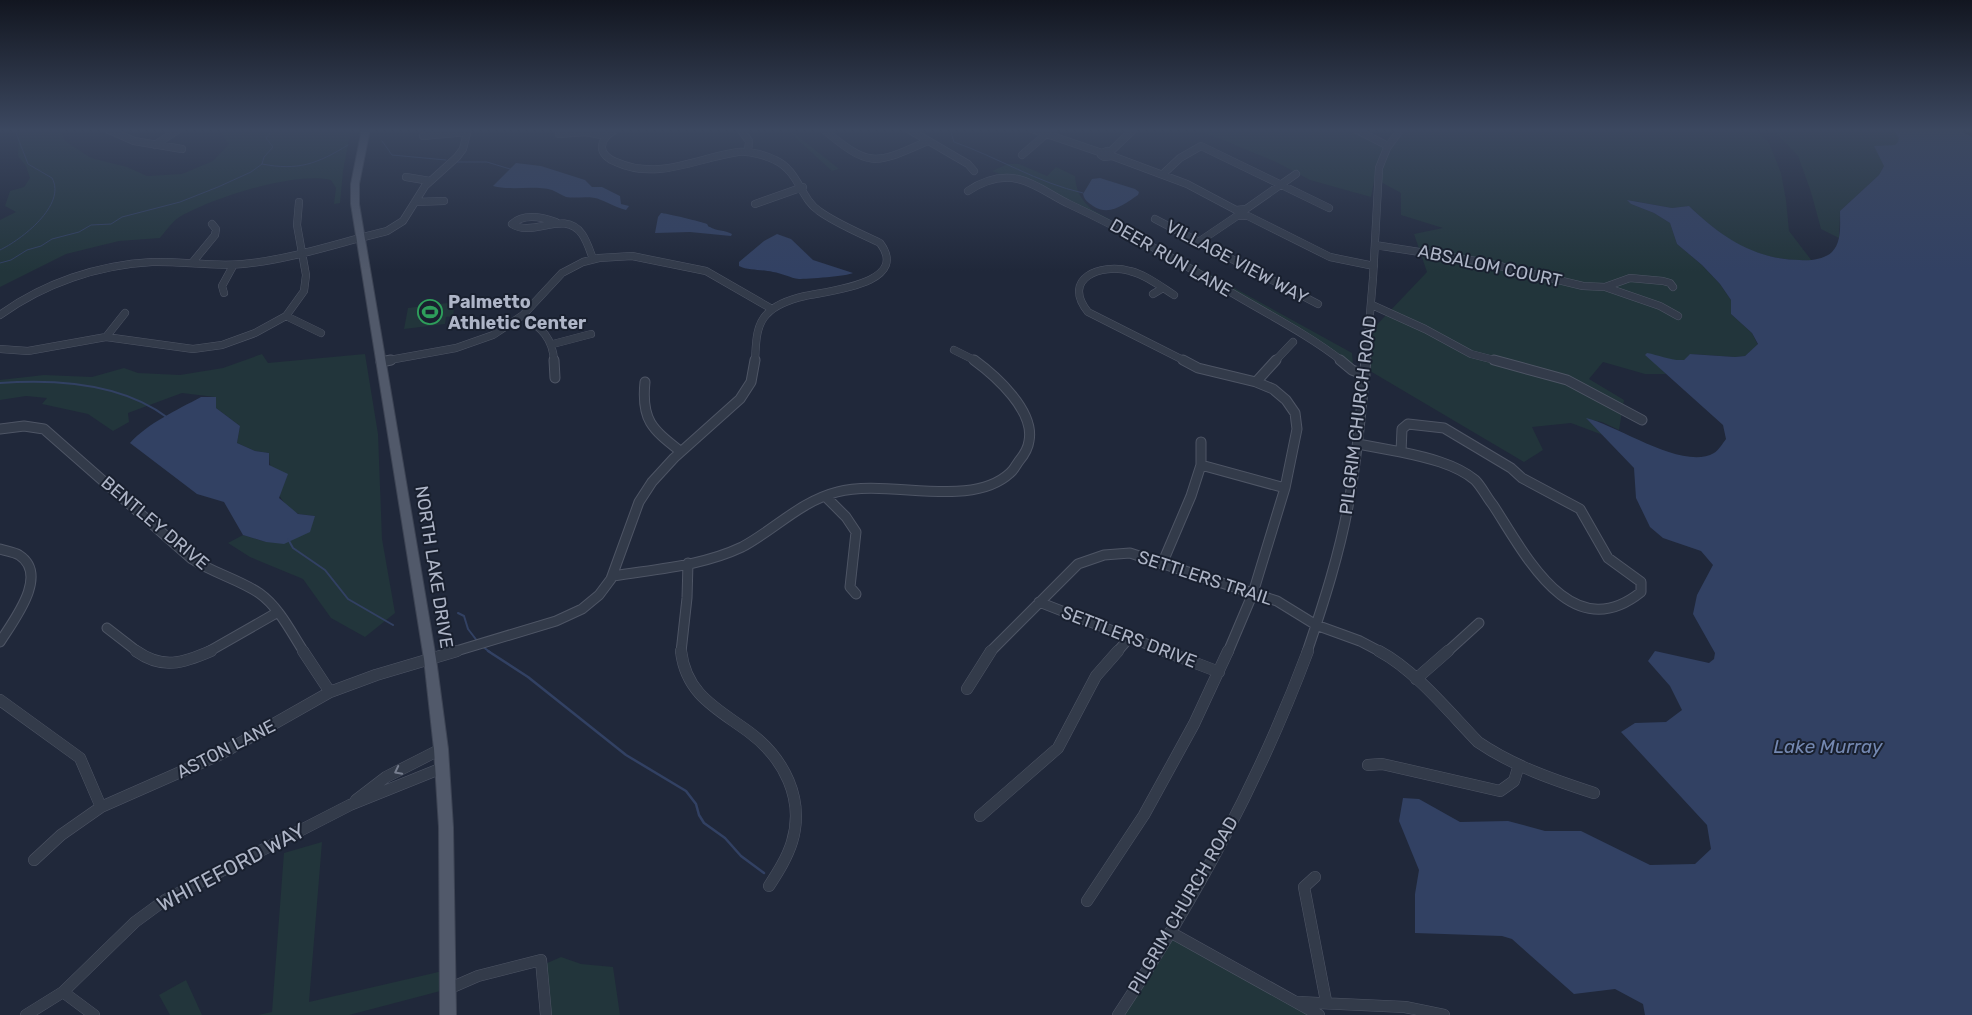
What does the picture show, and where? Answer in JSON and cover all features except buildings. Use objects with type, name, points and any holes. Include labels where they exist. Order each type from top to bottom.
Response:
[{"type":"main road","name":"NORTH LAKE DRIVE","points":[[357,176],[355,204],[360,238],[430,659],[441,749],[446,827],[448,1015]]},
{"type":"street","points":[[408,176],[430,181]]},
{"type":"street","points":[[0,315],[39,291],[77,276],[115,266],[144,262],[233,266],[381,233],[396,226],[406,218],[415,202],[435,176]]},
{"type":"street","points":[[381,362],[448,350],[474,343],[500,331],[523,315],[562,273],[593,259],[632,256],[706,271],[772,309],[804,296],[839,290],[867,281],[879,273],[886,262],[886,253],[880,243],[818,211],[794,176]]},
{"type":"street","name":"DEER RUN LANE","points":[[968,191],[984,180],[999,176]]},
{"type":"street","name":"DEER RUN LANE","points":[[1002,176],[1025,181],[1086,213],[1108,222],[1324,347],[1352,370],[1364,376]]},
{"type":"street","points":[[1167,176],[1237,213]]},
{"type":"street","points":[[1265,176],[1329,208]]},
{"type":"street","points":[[1200,241],[1237,213],[1247,212],[1292,176]]},
{"type":"street","name":"PILGRIM CHURCH ROAD","points":[[1118,1015],[1214,860],[1269,747],[1316,625],[1344,525],[1358,444],[1372,305],[1379,176]]},
{"type":"street","points":[[755,204],[803,187]]},
{"type":"street","points":[[415,202],[444,201]]},
{"type":"street","points":[[0,349],[28,351],[106,337],[182,348],[204,348],[246,337],[286,316],[301,297],[306,284],[306,275],[298,225],[299,202]]},
{"type":"street","points":[[1247,212],[1330,258],[1374,266]]},
{"type":"street","points":[[556,222],[518,228],[512,224],[516,220],[536,218],[569,224],[579,229],[593,259]]},
{"type":"street","name":"VILLAGE VIEW WAY","points":[[1155,219],[1318,304]]},
{"type":"street","points":[[192,263],[215,235],[216,228],[212,224]]},
{"type":"street","name":"ABSALOM COURT","points":[[1375,245],[1484,262],[1582,286],[1604,286],[1623,282],[1630,278],[1663,281],[1670,283],[1673,287]]},
{"type":"street","points":[[224,293],[222,286],[233,266]]},
{"type":"street","points":[[1087,901],[1144,815],[1194,724],[1219,672],[1253,593],[1285,488],[1297,429],[1295,414],[1286,400],[1279,395],[1256,382],[1198,368],[1088,312],[1080,305],[1076,295],[1078,287],[1083,280],[1094,273],[1109,268],[1125,269],[1140,274],[1174,295]]},
{"type":"street","name":"ABSALOM COURT","points":[[1604,286],[1660,306],[1678,316]]},
{"type":"street","points":[[1153,294],[1163,288]]},
{"type":"street","points":[[39,291],[46,297]]},
{"type":"street","points":[[1372,305],[1425,329],[1471,354],[1567,380],[1642,420]]},
{"type":"street","name":"ASTON LANE","points":[[34,860],[61,835],[101,807],[219,755],[330,692],[376,675],[572,616],[594,602],[606,590],[622,559],[638,506],[651,484],[680,452],[738,402],[747,391],[755,366],[762,320],[772,309]]},
{"type":"street","points":[[106,337],[125,313]]},
{"type":"street","points":[[523,315],[539,326],[548,335],[553,344],[554,378]]},
{"type":"street","points":[[286,316],[321,332]]},
{"type":"street","points":[[553,344],[591,334]]},
{"type":"street","points":[[1256,382],[1293,342]]},
{"type":"street","points":[[613,576],[688,563],[715,557],[741,548],[825,496],[844,489],[863,487],[971,492],[1003,479],[1019,465],[1028,448],[1030,436],[1029,422],[1024,411],[970,356],[954,350]]},
{"type":"street","points":[[645,382],[642,401],[645,417],[658,434],[680,452]]},
{"type":"street","points":[[1358,444],[1454,466],[1476,481],[1543,578],[1557,595],[1574,607],[1609,609],[1627,604],[1641,592],[1641,582],[1608,558],[1580,509],[1522,478],[1511,468],[1444,428],[1408,424],[1402,429],[1401,453]]},
{"type":"street","name":"BENTLEY DRIVE","points":[[0,429],[24,426],[44,429],[192,560],[210,572],[259,591],[270,600],[330,692]]},
{"type":"street","points":[[1162,564],[1191,496],[1201,465],[1201,442]]},
{"type":"street","points":[[1201,465],[1285,488]]},
{"type":"street","points":[[825,496],[846,517],[856,532],[850,587],[856,594]]},
{"type":"street","points":[[0,549],[23,558],[30,568],[32,583],[26,601],[0,642]]},
{"type":"street","name":"SETTLERS TRAIL","points":[[967,689],[991,651],[1078,564],[1093,556],[1110,553],[1130,553],[1253,593],[1292,609],[1316,625],[1360,641],[1387,655],[1416,678],[1478,742],[1545,777],[1594,793]]},
{"type":"street","points":[[688,563],[687,608],[681,645],[683,663],[694,687],[712,707],[753,734],[772,751],[791,782],[797,813],[796,823],[790,849],[769,886]]},
{"type":"street","name":"SETTLERS DRIVE","points":[[1039,602],[1219,672]]},
{"type":"street","points":[[107,628],[151,660],[174,663],[203,654],[278,612]]},
{"type":"street","points":[[1416,678],[1480,623]]},
{"type":"street","points":[[980,816],[1058,748],[1096,676],[1130,637]]},
{"type":"street","points":[[0,700],[80,758],[101,807]]},
{"type":"street","name":"WHITEFORD WAY","points":[[350,805],[386,777],[441,749]]},
{"type":"street","points":[[1368,765],[1382,764],[1500,791],[1510,788],[1514,783],[1519,765]]},
{"type":"street","name":"WHITEFORD WAY","points":[[26,1015],[63,992],[135,922],[165,900],[350,805],[442,768]]},
{"type":"street","points":[[1315,877],[1304,887],[1326,1001]]},
{"type":"street","points":[[1170,932],[1319,1015]]},
{"type":"street","points":[[448,989],[478,976],[541,960],[546,1015]]},
{"type":"street","points":[[63,992],[94,1015]]},
{"type":"street","points":[[1297,1002],[1326,1001],[1408,1006],[1444,1015]]},
{"type":"shaded area","points":[[29,176],[342,176],[340,203],[334,204],[336,188],[331,180],[315,178],[296,179],[253,188],[210,203],[178,218],[160,238],[119,241],[66,254],[0,287],[0,220],[16,212],[5,206],[10,191],[24,187]]},
{"type":"shaded area","points":[[1006,176],[1075,176],[1080,194],[1084,202],[1091,209],[1352,353],[1353,364],[1305,334],[1087,216],[1056,195]]},
{"type":"shaded area","points":[[1303,176],[1375,176],[1371,197]]},
{"type":"shaded area","points":[[1378,176],[1782,176],[1789,231],[1812,261],[1774,257],[1744,247],[1730,240],[1689,206],[1672,208],[1628,200],[1631,204],[1654,213],[1670,223],[1677,244],[1702,265],[1720,284],[1731,300],[1731,314],[1752,333],[1758,345],[1745,356],[1735,357],[1691,354],[1684,360],[1677,361],[1647,354],[1666,374],[1645,374],[1603,362],[1589,379],[1624,400],[1619,430],[1602,422],[1587,419],[1603,435],[1571,423],[1532,427],[1543,450],[1524,462],[1365,368],[1369,333],[1427,272],[1414,234],[1443,228],[1401,215],[1401,193],[1379,181]]},
{"type":"shaded area","points":[[1805,176],[1878,176],[1840,211],[1839,238],[1821,229]]},
{"type":"shaded area","name":"Palmetto Athletic Center","points":[[455,302],[453,316],[446,317],[445,324],[404,329],[408,308]]},
{"type":"shaded area","points":[[262,354],[268,363],[365,354],[378,434],[382,539],[395,613],[365,637],[331,618],[303,579],[250,557],[228,543],[243,535],[266,542],[315,516],[299,514],[285,504],[273,479],[269,453],[255,451],[237,443],[240,426],[216,408],[215,397],[182,393],[128,413],[129,422],[113,431],[88,414],[42,404],[47,398],[26,396],[0,400],[0,380],[44,375],[92,377],[124,368],[138,373],[180,375],[223,368]]},
{"type":"shaded area","points":[[322,842],[309,1002],[447,970],[448,989],[349,1015],[258,1015],[272,1012],[284,853]]},
{"type":"shaded area","points":[[1170,932],[1319,1015],[1118,1015]]},
{"type":"shaded area","points":[[561,957],[581,964],[613,967],[620,1015],[548,1015],[545,964]]},
{"type":"shaded area","points":[[186,980],[202,1015],[170,1015],[159,995]]},
{"type":"water","points":[[503,176],[574,176],[585,180],[592,187],[602,187],[620,196],[621,204],[629,206],[626,210],[588,197],[566,197],[552,190],[493,186]]},
{"type":"water","name":"Lake Murray","points":[[1878,176],[1972,176],[1972,1015],[1645,1015],[1643,1004],[1615,989],[1574,994],[1512,939],[1502,936],[1415,933],[1415,894],[1419,870],[1399,821],[1403,798],[1419,799],[1460,822],[1508,821],[1545,831],[1581,831],[1650,865],[1695,864],[1711,849],[1707,825],[1621,732],[1635,723],[1666,722],[1682,710],[1670,686],[1648,661],[1655,651],[1709,663],[1714,659],[1715,653],[1693,614],[1697,595],[1713,565],[1701,551],[1663,538],[1650,527],[1636,498],[1634,468],[1586,418],[1669,452],[1701,457],[1714,453],[1726,439],[1723,425],[1645,355],[1647,353],[1679,360],[1684,360],[1690,354],[1735,357],[1745,356],[1758,344],[1752,333],[1731,314],[1731,300],[1720,284],[1702,265],[1677,244],[1670,223],[1654,213],[1631,204],[1627,200],[1672,208],[1689,206],[1713,227],[1739,244],[1768,256],[1784,259],[1813,260],[1832,252],[1840,233],[1840,211]]},
{"type":"water","points":[[1100,178],[1135,189],[1139,192],[1138,195],[1117,208],[1111,210],[1099,209],[1087,201],[1083,194],[1092,179]]},
{"type":"water","points":[[661,213],[704,223],[709,227],[732,234],[731,236],[690,232],[655,233],[658,217]]},
{"type":"water","points":[[777,234],[791,239],[813,260],[853,273],[799,279],[739,266],[739,262],[764,241]]},
{"type":"water","points":[[201,397],[216,397],[216,408],[240,426],[237,443],[255,451],[269,453],[269,465],[288,474],[279,498],[298,514],[315,516],[310,532],[284,544],[266,542],[243,535],[224,502],[197,494],[130,443],[154,423]]},
{"type":"waterway","points":[[0,250],[30,230],[48,210],[55,188],[52,178],[49,176]]},
{"type":"waterway","points":[[0,263],[11,260],[27,250],[41,246],[52,239],[79,232],[91,225],[111,224],[122,217],[180,202],[241,176]]},
{"type":"waterway","points":[[1035,176],[1066,189],[1083,193]]},
{"type":"waterway","points":[[0,383],[66,383],[109,390],[150,406],[168,418]]},
{"type":"waterway","points":[[288,539],[293,548],[325,570],[348,599],[393,625]]},
{"type":"waterway","points":[[458,613],[464,616],[468,629],[478,642]]},
{"type":"waterway","points":[[483,647],[490,652]]},
{"type":"waterway","points":[[488,651],[528,677],[626,755],[686,791],[696,804],[699,815],[704,823],[725,838],[741,856],[764,873]]},
{"type":"place","name":"Palmetto Athletic Center","points":[[430,312]]}]
